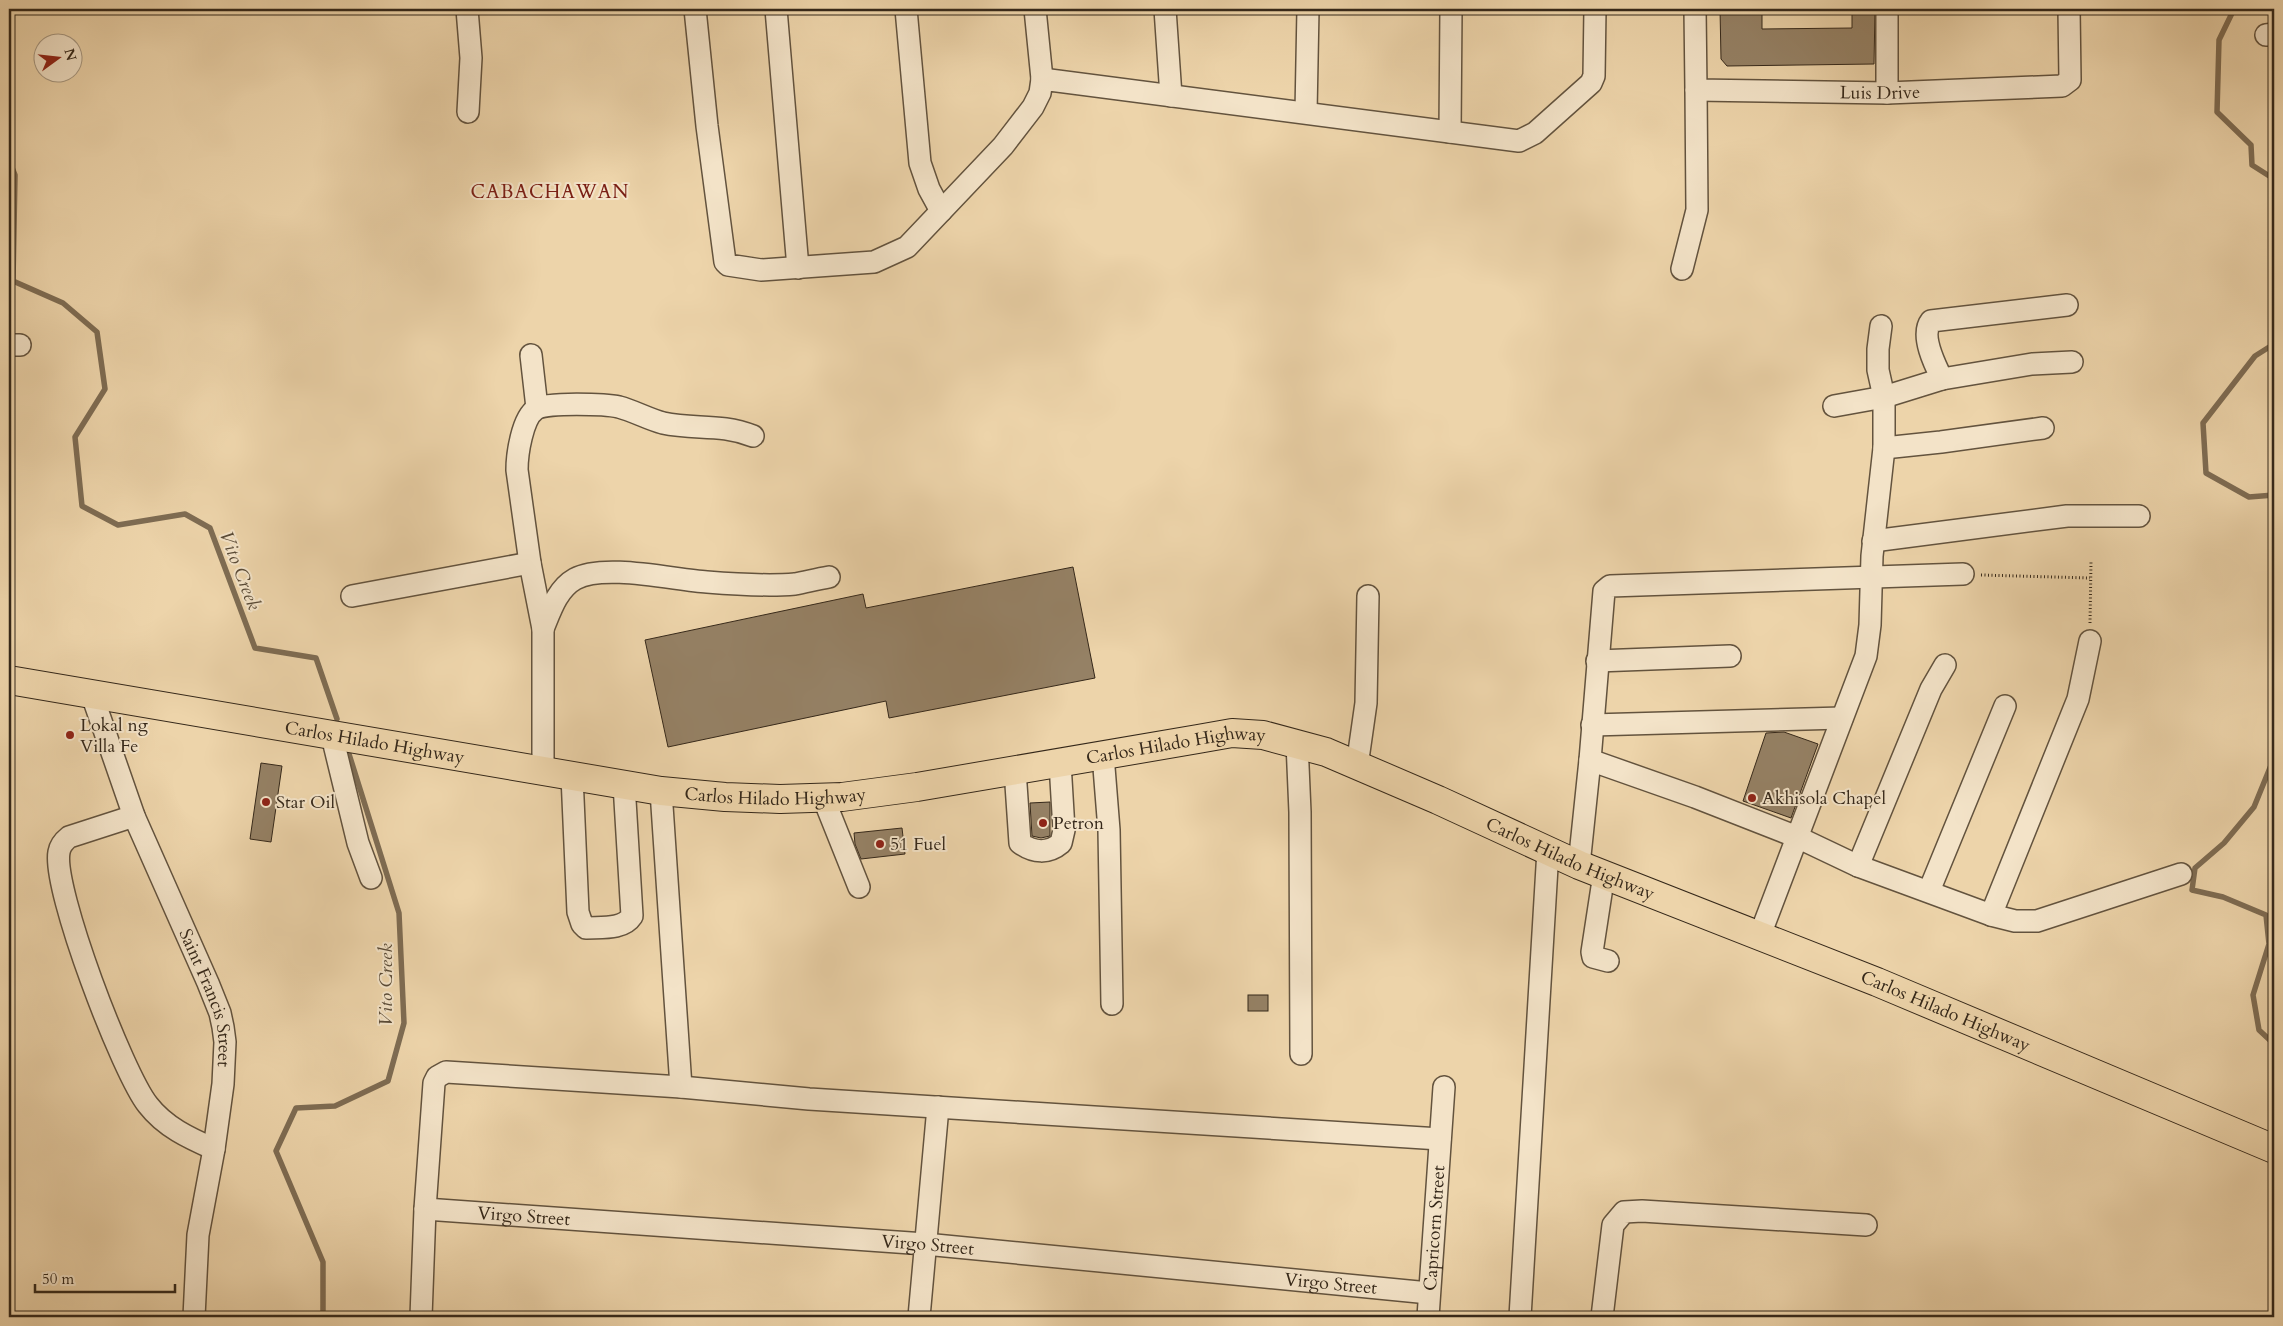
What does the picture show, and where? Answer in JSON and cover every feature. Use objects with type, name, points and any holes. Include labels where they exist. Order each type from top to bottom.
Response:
[{"type":"main road","name":"Carlos Hilado Highway","points":[[9,680],[661,791],[780,799],[823,797],[918,787],[1232,733],[1263,735],[1326,752],[1579,864],[1760,935],[2274,1149]]},
{"type":"street","points":[[467,9],[471,66],[468,112]]},
{"type":"street","points":[[695,9],[707,126],[725,262],[728,265],[744,268],[798,268],[874,262],[907,247],[1003,146],[1033,108],[1040,93],[1042,79],[1035,9]]},
{"type":"street","points":[[776,9],[798,268]]},
{"type":"street","points":[[906,9],[920,163],[929,189],[941,211]]},
{"type":"street","points":[[1165,9],[1171,96]]},
{"type":"street","points":[[1306,112],[1308,9]]},
{"type":"street","points":[[1450,132],[1451,9]]},
{"type":"street","points":[[1042,79],[1306,112],[1511,142],[1527,138],[1535,133],[1592,83],[1594,76],[1595,9]]},
{"type":"street","points":[[1682,269],[1697,210],[1695,9]]},
{"type":"street","points":[[1887,9],[1888,93]]},
{"type":"street","name":"Luis Drive","points":[[1696,90],[1888,93],[2062,86],[2070,80],[2069,9]]},
{"type":"street","points":[[1942,379],[1931,357],[1927,332],[1931,321],[2067,305]]},
{"type":"street","points":[[1760,935],[1866,656],[1869,640],[1874,541],[1884,448],[1884,397],[1878,370],[1881,326]]},
{"type":"street","points":[[532,355],[537,408]]},
{"type":"street","points":[[1834,406],[1884,397],[1942,379],[2032,364],[2072,362]]},
{"type":"street","points":[[543,771],[543,629],[530,563],[517,456],[525,426],[532,412],[537,408],[559,405],[607,405],[621,407],[662,423],[717,426],[736,429],[753,436]]},
{"type":"street","points":[[1884,448],[2043,428]]},
{"type":"street","points":[[1874,541],[1947,532],[1989,524],[2067,516],[2138,516]]},
{"type":"street","points":[[352,596],[530,563]]},
{"type":"street","points":[[543,629],[550,611],[566,585],[576,578],[588,574],[621,573],[708,582],[794,584],[828,577]]},
{"type":"street","points":[[1579,864],[1604,591],[1608,586],[1963,574]]},
{"type":"street","points":[[1357,766],[1367,693],[1368,596]]},
{"type":"street","points":[[1991,915],[2078,700],[2090,641]]},
{"type":"street","points":[[1597,661],[1730,656]]},
{"type":"street","points":[[1858,866],[1931,689],[1945,665]]},
{"type":"street","name":"Saint Francis Street","points":[[92,695],[134,816],[220,1013],[225,1042],[223,1084],[214,1149],[198,1235],[194,1317]]},
{"type":"street","points":[[1929,891],[2005,706]]},
{"type":"street","points":[[1592,725],[1842,718]]},
{"type":"street","points":[[332,736],[358,843],[371,878]]},
{"type":"street","points":[[1297,743],[1300,812],[1301,1054]]},
{"type":"street","points":[[1103,755],[1110,848],[1112,1004]]},
{"type":"street","points":[[1590,760],[1686,794],[1796,837],[1858,866],[1991,915],[2015,921],[2037,921],[2180,874]]},
{"type":"street","points":[[1015,770],[1020,844],[1027,848],[1044,851],[1061,843],[1064,830],[1060,763]]},
{"type":"street","points":[[572,776],[578,912],[582,924],[586,928],[622,925],[628,922],[632,916],[624,784]]},
{"type":"street","points":[[661,791],[681,1088]]},
{"type":"street","points":[[823,797],[859,887]]},
{"type":"street","points":[[134,816],[69,837],[63,843],[59,851],[58,861],[68,907],[108,1023],[135,1086],[160,1120],[182,1134],[214,1149]]},
{"type":"street","points":[[1520,1317],[1548,850]]},
{"type":"street","points":[[1604,874],[1592,957],[1608,961]]},
{"type":"street","points":[[421,1317],[425,1209],[434,1083],[437,1077],[452,1072],[938,1107],[1440,1139]]},
{"type":"street","name":"Capricorn Street","points":[[1428,1317],[1444,1088]]},
{"type":"street","points":[[919,1317],[938,1107]]},
{"type":"street","name":"Virgo Street","points":[[425,1209],[925,1244],[1429,1293]]},
{"type":"street","points":[[1602,1317],[1612,1225],[1624,1212],[1642,1211],[1866,1225]]},
{"type":"path","points":[[2090,561],[2090,641]]},
{"type":"path","points":[[1963,574],[2090,578]]},
{"type":"building","points":[[1720,9],[1762,9],[1762,29],[1852,28],[1852,9],[1875,9],[1874,64],[1727,66],[1721,59]]},
{"type":"building","points":[[1073,567],[1095,678],[889,718],[886,701],[668,747],[645,640],[863,594],[866,608]]},
{"type":"building","points":[[1784,732],[1818,744],[1791,818],[1743,801],[1766,733]]},
{"type":"building","name":"Star Oil","points":[[261,763],[282,766],[271,842],[250,839]]},
{"type":"building","name":"Petron","points":[[1050,802],[1050,836],[1041,838],[1032,836],[1030,803]]},
{"type":"building","name":"51 Fuel","points":[[902,828],[905,854],[861,859],[855,844],[854,833]]},
{"type":"building","points":[[1248,995],[1268,995],[1268,1011],[1248,1011]]},
{"type":"waterway","points":[[2234,9],[2219,40],[2217,112],[2251,145],[2252,165],[2274,179]]},
{"type":"waterway","name":"Vito Creek","points":[[9,160],[15,175],[13,281],[63,303],[97,332],[105,389],[75,437],[82,506],[118,525],[185,514],[210,528],[255,648],[316,658],[337,719]]},
{"type":"waterway","points":[[2274,344],[2255,356],[2203,423],[2206,473],[2249,497],[2274,495]]},
{"type":"waterway","points":[[2274,635],[2274,643]]},
{"type":"waterway","name":"Vito Creek","points":[[323,1317],[323,1262],[276,1151],[296,1108],[335,1106],[388,1081],[404,1023],[399,913],[349,754]]},
{"type":"waterway","points":[[2274,758],[2254,807],[2224,843],[2195,868],[2192,890],[2223,897],[2266,915],[2269,944],[2253,995],[2259,1030],[2274,1044]]},
{"type":"place","name":"Lokal ng Villa Fe","points":[[70,735]]},
{"type":"place","name":"Akhisola Chapel","points":[[1752,798]]},
{"type":"place","name":"Star Oil","points":[[266,802]]},
{"type":"place","name":"Petron","points":[[1043,823]]},
{"type":"place","name":"51 Fuel","points":[[880,844]]},
{"type":"district","name":"CABACHAWAN","points":[[550,191]]}]
